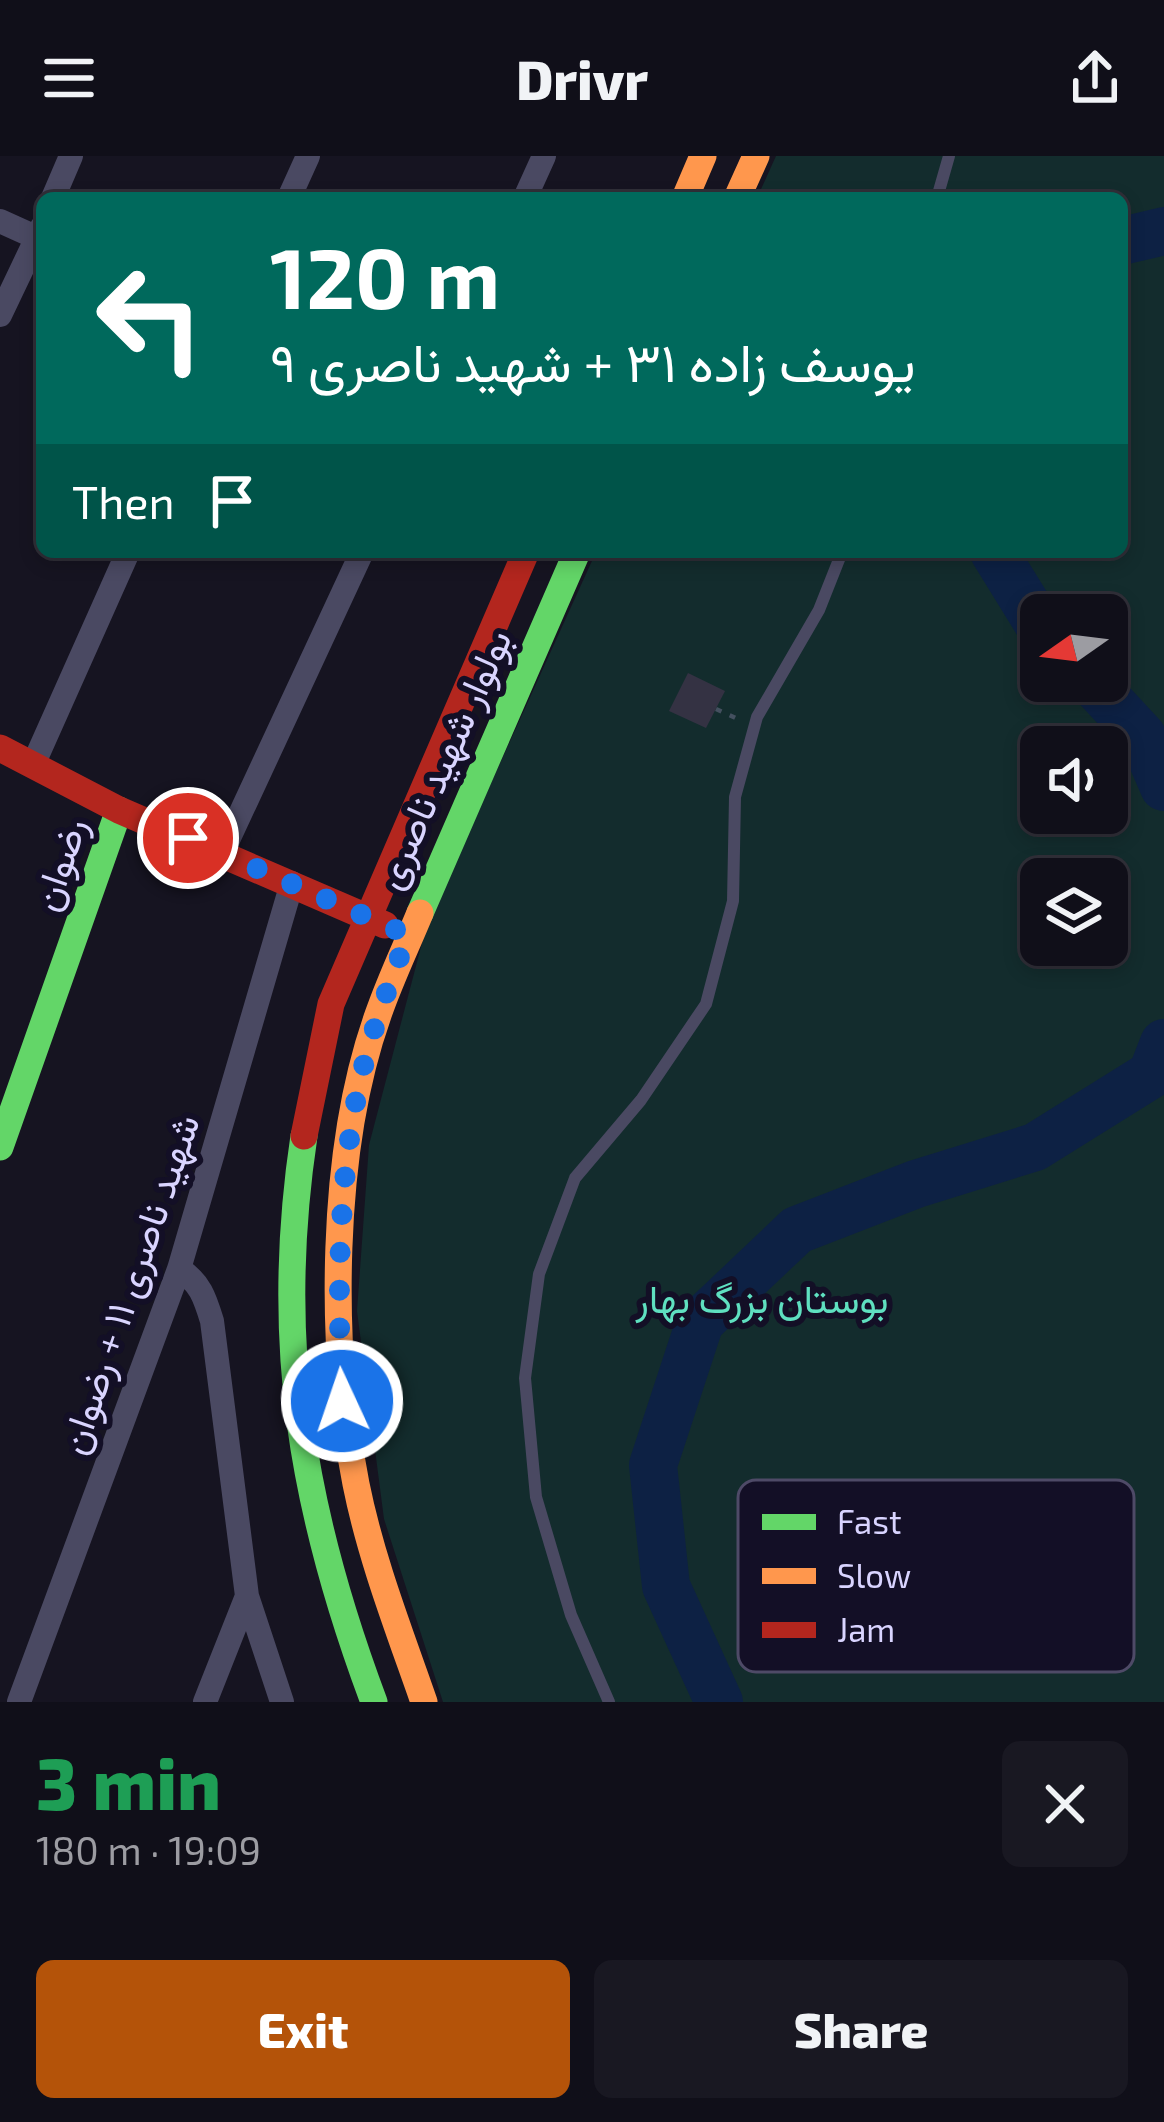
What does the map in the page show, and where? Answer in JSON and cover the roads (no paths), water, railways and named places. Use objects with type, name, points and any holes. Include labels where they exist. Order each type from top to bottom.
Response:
[{"type":"main road","points":[[688,192],[703,156]]},
{"type":"main road","points":[[740,192],[756,156]]},
{"type":"main road","name":"بولوار شهید ناصری","points":[[374,1702],[329,1575],[309,1500],[293,1409],[287,1315],[297,1164],[331,1004],[523,558]]},
{"type":"main road","name":"بولوار شهید ناصری","points":[[424,1702],[356,1488],[342,1401],[338,1312],[346,1166],[377,1017],[408,935],[574,558]]},
{"type":"main road","points":[[0,748],[119,810],[408,935]]},
{"type":"main road","name":"رضوان","points":[[0,1147],[119,810]]},
{"type":"street","points":[[56,192],[71,156]]},
{"type":"street","points":[[293,192],[308,156]]},
{"type":"street","points":[[528,192],[544,156]]},
{"type":"street","points":[[0,315],[28,231]]},
{"type":"street","points":[[34,765],[125,558]]},
{"type":"street","points":[[222,853],[359,558]]},
{"type":"street","name":"شهید ناصری ۱۱ + رضوان","points":[[19,1702],[179,1269],[292,883]]},
{"type":"street","points":[[179,1269],[193,1278],[205,1296],[212,1321],[247,1596],[282,1702]]},
{"type":"street","points":[[205,1702],[247,1596]]},
{"type":"lane","points":[[939,192],[949,156]]},
{"type":"lane","points":[[609,1702],[571,1616],[536,1497],[525,1378],[539,1274],[575,1178],[640,1100],[706,1004],[733,902],[735,797],[754,726],[819,610],[840,558]]},
{"type":"waterway","points":[[1128,240],[1164,231]]},
{"type":"waterway","points":[[998,558],[1020,594]]},
{"type":"waterway","points":[[1110,702],[1142,736],[1164,787]]},
{"type":"waterway","points":[[719,1702],[666,1586],[653,1465],[700,1322],[797,1230],[916,1184],[1035,1147],[1152,1074],[1164,1043]]},
{"type":"park label","name":"بوستان بزرگ بهار","points":[[762,1299]]}]
